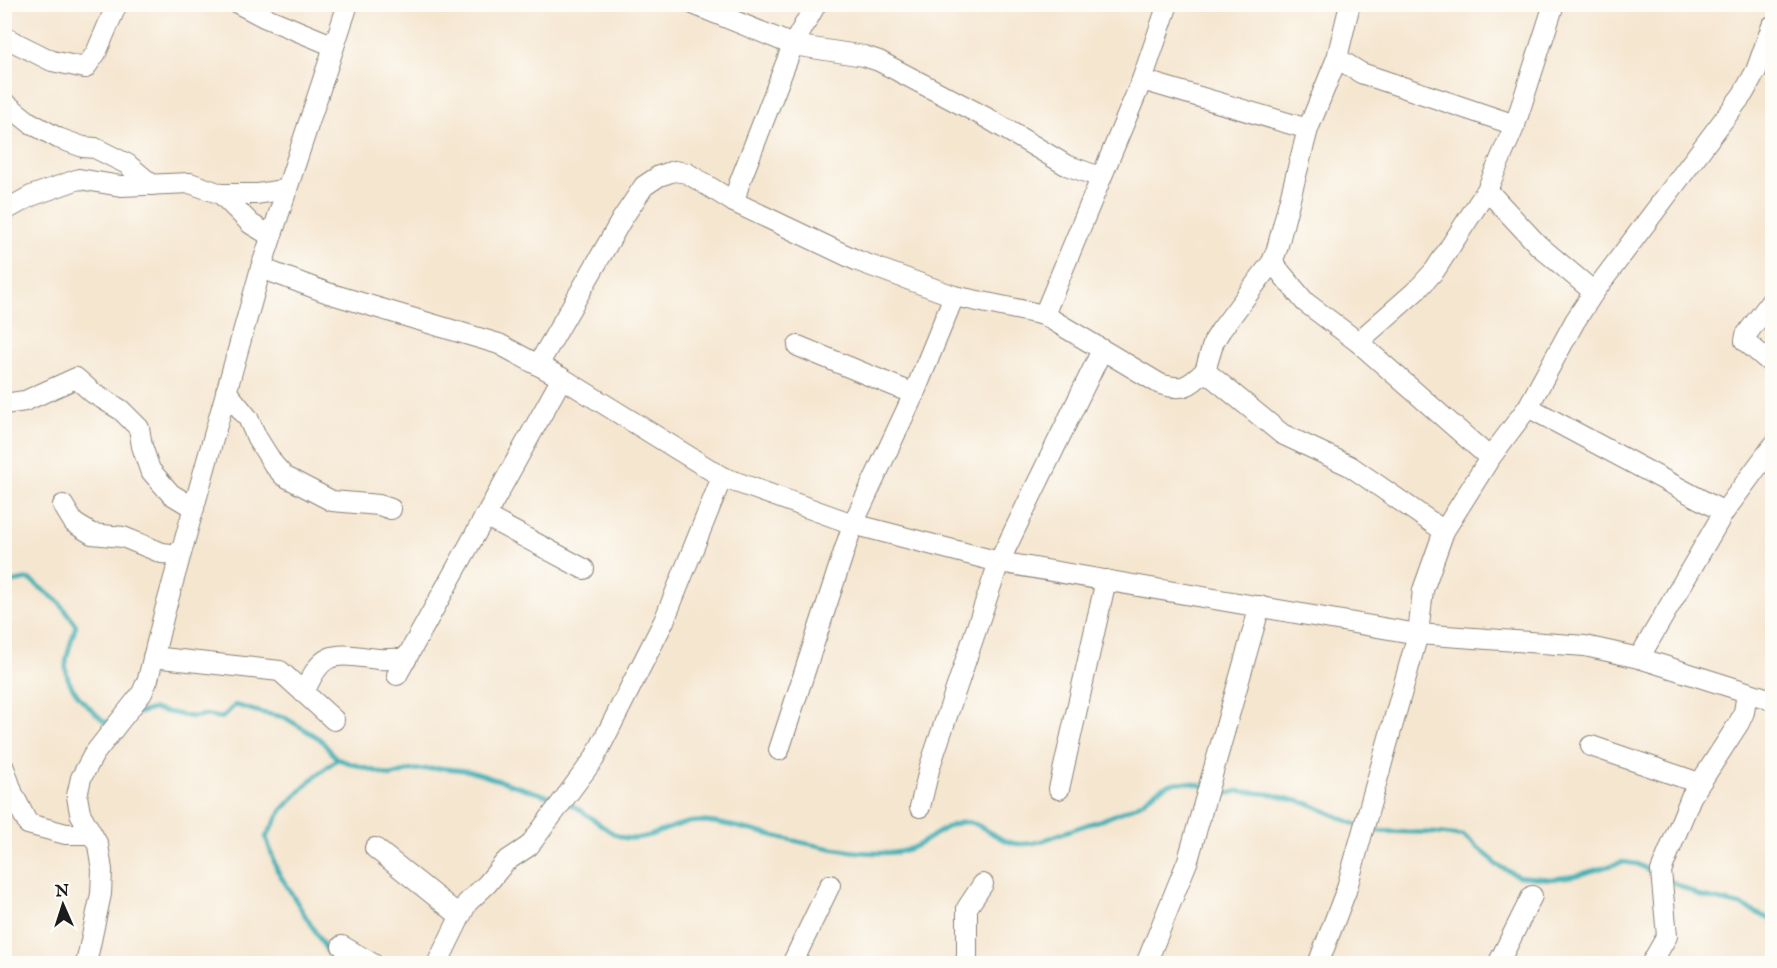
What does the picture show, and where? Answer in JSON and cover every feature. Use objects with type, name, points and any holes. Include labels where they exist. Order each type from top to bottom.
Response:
[{"type":"street","points":[[4,37],[52,61],[85,68],[96,52],[117,4]]},
{"type":"street","points":[[239,4],[334,46]]},
{"type":"street","points":[[86,963],[101,894],[102,870],[98,845],[80,813],[77,796],[81,778],[94,754],[142,693],[148,679],[180,555],[261,268],[348,4]]},
{"type":"street","points":[[693,4],[793,45],[864,56],[879,61],[987,118],[1066,165],[1100,177]]},
{"type":"street","points":[[734,202],[793,45],[816,4]]},
{"type":"street","points":[[538,365],[622,219],[644,186],[659,176],[674,171],[687,173],[734,202],[858,261],[954,296],[1044,315],[1160,384],[1177,389],[1192,384],[1205,371],[1214,341],[1272,262],[1308,129],[1337,58],[1350,4]]},
{"type":"street","points":[[1358,342],[1418,289],[1434,270],[1487,190],[1515,125],[1554,4]]},
{"type":"street","points":[[1044,315],[1142,80],[1163,6]]},
{"type":"street","points":[[1318,963],[1346,891],[1418,634],[1423,590],[1444,531],[1490,459],[1528,407],[1575,321],[1594,292],[1743,93],[1756,71],[1773,26]]},
{"type":"street","points":[[1337,58],[1361,73],[1515,125]]},
{"type":"street","points":[[1142,80],[1308,129]]},
{"type":"street","points":[[4,102],[29,122],[67,141],[83,147],[95,148],[127,164],[152,185]]},
{"type":"street","points":[[4,212],[31,196],[79,179],[121,186],[190,183],[221,194],[257,194],[287,189]]},
{"type":"street","points":[[1487,190],[1538,245],[1594,292]]},
{"type":"street","points":[[221,194],[251,224],[271,236]]},
{"type":"street","points":[[1272,262],[1305,302],[1358,342],[1490,459]]},
{"type":"street","points":[[261,268],[328,293],[499,344],[562,378],[722,477],[853,524],[999,561],[1418,634],[1585,646],[1639,658],[1747,693],[1771,697]]},
{"type":"street","points":[[780,750],[853,524],[914,394],[954,296]]},
{"type":"street","points":[[1773,300],[1746,335],[1745,341],[1773,364]]},
{"type":"street","points":[[798,346],[914,394]]},
{"type":"street","points":[[920,807],[930,766],[999,561],[1102,350]]},
{"type":"street","points":[[1205,371],[1282,434],[1350,466],[1444,531]]},
{"type":"street","points":[[4,404],[25,401],[76,378],[93,393],[121,410],[139,428],[150,470],[171,494],[194,508]]},
{"type":"street","points":[[304,693],[321,662],[336,655],[384,660],[396,657],[402,667],[562,378]]},
{"type":"street","points":[[226,391],[248,418],[274,465],[284,476],[332,501],[379,505],[391,509]]},
{"type":"street","points":[[1528,407],[1724,512]]},
{"type":"street","points":[[1639,658],[1724,512],[1773,447]]},
{"type":"street","points":[[438,963],[467,903],[505,862],[529,846],[594,759],[664,621],[722,477]]},
{"type":"street","points":[[63,505],[74,523],[92,534],[123,537],[162,553],[180,555]]},
{"type":"street","points":[[485,516],[584,569]]},
{"type":"street","points":[[1059,789],[1106,580]]},
{"type":"street","points":[[1146,963],[1188,860],[1260,606]]},
{"type":"street","points":[[153,657],[280,671],[334,720]]},
{"type":"street","points":[[1652,963],[1667,936],[1661,871],[1691,797],[1739,723],[1744,712],[1747,693]]},
{"type":"street","points":[[1590,746],[1699,783]]},
{"type":"street","points":[[4,768],[13,794],[28,824],[66,834],[92,834]]},
{"type":"street","points":[[375,848],[460,916]]},
{"type":"street","points":[[965,963],[967,908],[983,884]]},
{"type":"street","points":[[792,963],[830,885]]},
{"type":"street","points":[[1498,963],[1532,896]]},
{"type":"street","points":[[342,946],[373,963]]},
{"type":"waterway","points":[[4,584],[29,579],[59,602],[76,625],[66,665],[71,685],[81,699],[105,722],[113,720]]},
{"type":"waterway","points":[[132,715],[153,709],[191,717],[206,715],[222,718],[235,705],[284,717],[320,739],[337,759],[391,776],[411,770],[442,768],[469,771],[557,799]]},
{"type":"waterway","points":[[333,964],[277,870],[266,837],[282,810],[312,779],[337,759]]},
{"type":"waterway","points":[[567,803],[621,837],[639,838],[692,822],[707,822],[824,847],[880,853],[907,850],[948,827],[965,822],[978,825],[1006,841],[1023,844],[1035,843],[1122,812],[1170,784],[1185,782],[1205,787]]},
{"type":"waterway","points":[[1213,789],[1227,794],[1238,791],[1270,794],[1310,804],[1359,826]]},
{"type":"waterway","points":[[1367,829],[1464,836],[1495,864],[1518,876],[1551,879],[1574,876],[1623,862],[1637,864],[1656,874]]},
{"type":"waterway","points":[[1667,879],[1700,896],[1740,905],[1772,920]]}]
